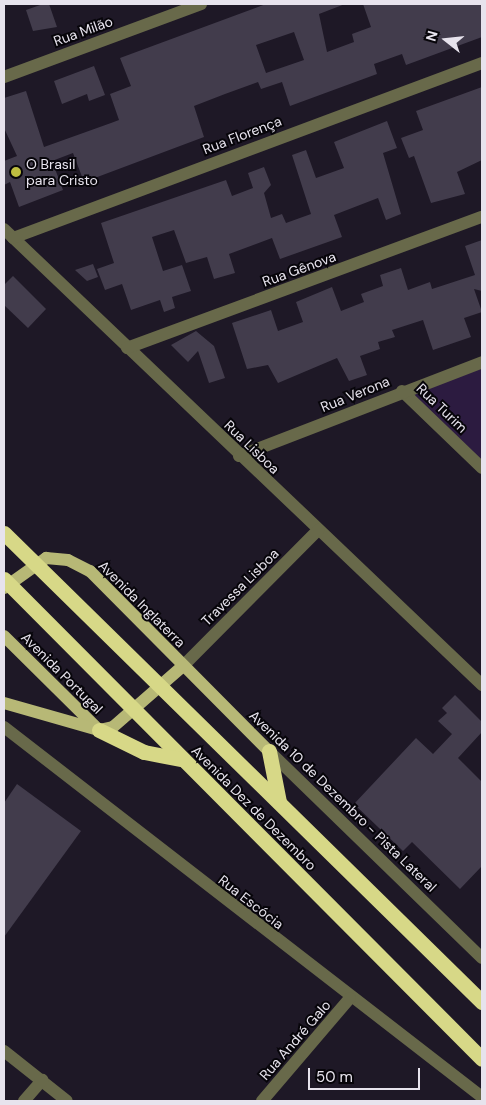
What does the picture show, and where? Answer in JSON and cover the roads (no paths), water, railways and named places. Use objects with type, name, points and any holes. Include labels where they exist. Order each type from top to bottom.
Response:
[{"type":"highway","name":"Avenida Dez de Dezembro","points":[[4,532],[482,1002]]},
{"type":"highway","name":"Avenida Dez de Dezembro","points":[[5,584],[482,1059]]},
{"type":"highway","points":[[98,730],[144,752],[181,759]]},
{"type":"highway","points":[[269,750],[279,802]]},
{"type":"main road","name":"Avenida Inglaterra","points":[[34,562],[46,558],[68,560],[90,571],[183,666],[124,722],[98,730]]},
{"type":"main road","points":[[5,584],[34,562]]},
{"type":"main road","name":"Avenida Portugal","points":[[4,636],[98,730]]},
{"type":"main road","name":"Avenida 10 de Dezembro - Pista Lateral","points":[[183,666],[269,750]]},
{"type":"main road","points":[[4,703],[98,730]]},
{"type":"street","name":"Rua Milão","points":[[4,77],[201,4]]},
{"type":"street","name":"Rua Florença","points":[[8,234],[482,63]]},
{"type":"street","name":"Rua Gênova","points":[[127,348],[482,217]]},
{"type":"street","name":"Rua Lisboa","points":[[8,234],[482,686]]},
{"type":"street","name":"Rua Verona","points":[[239,456],[402,391],[482,362]]},
{"type":"street","name":"Rua Turim","points":[[402,391],[482,468]]},
{"type":"street","name":"Travessa Lisboa","points":[[183,666],[318,530]]},
{"type":"street","name":"Rua Escócia","points":[[4,727],[350,998],[482,1097]]},
{"type":"street","name":"Avenida 10 de Dezembro - Pista Lateral","points":[[269,750],[482,958]]},
{"type":"street","name":"Rua André Galo","points":[[262,1101],[350,998]]},
{"type":"street","points":[[4,1051],[67,1101]]},
{"type":"street","points":[[24,1101],[42,1080]]},
{"type":"place","name":"O Brasil para Cristo","points":[[16,172]]}]
